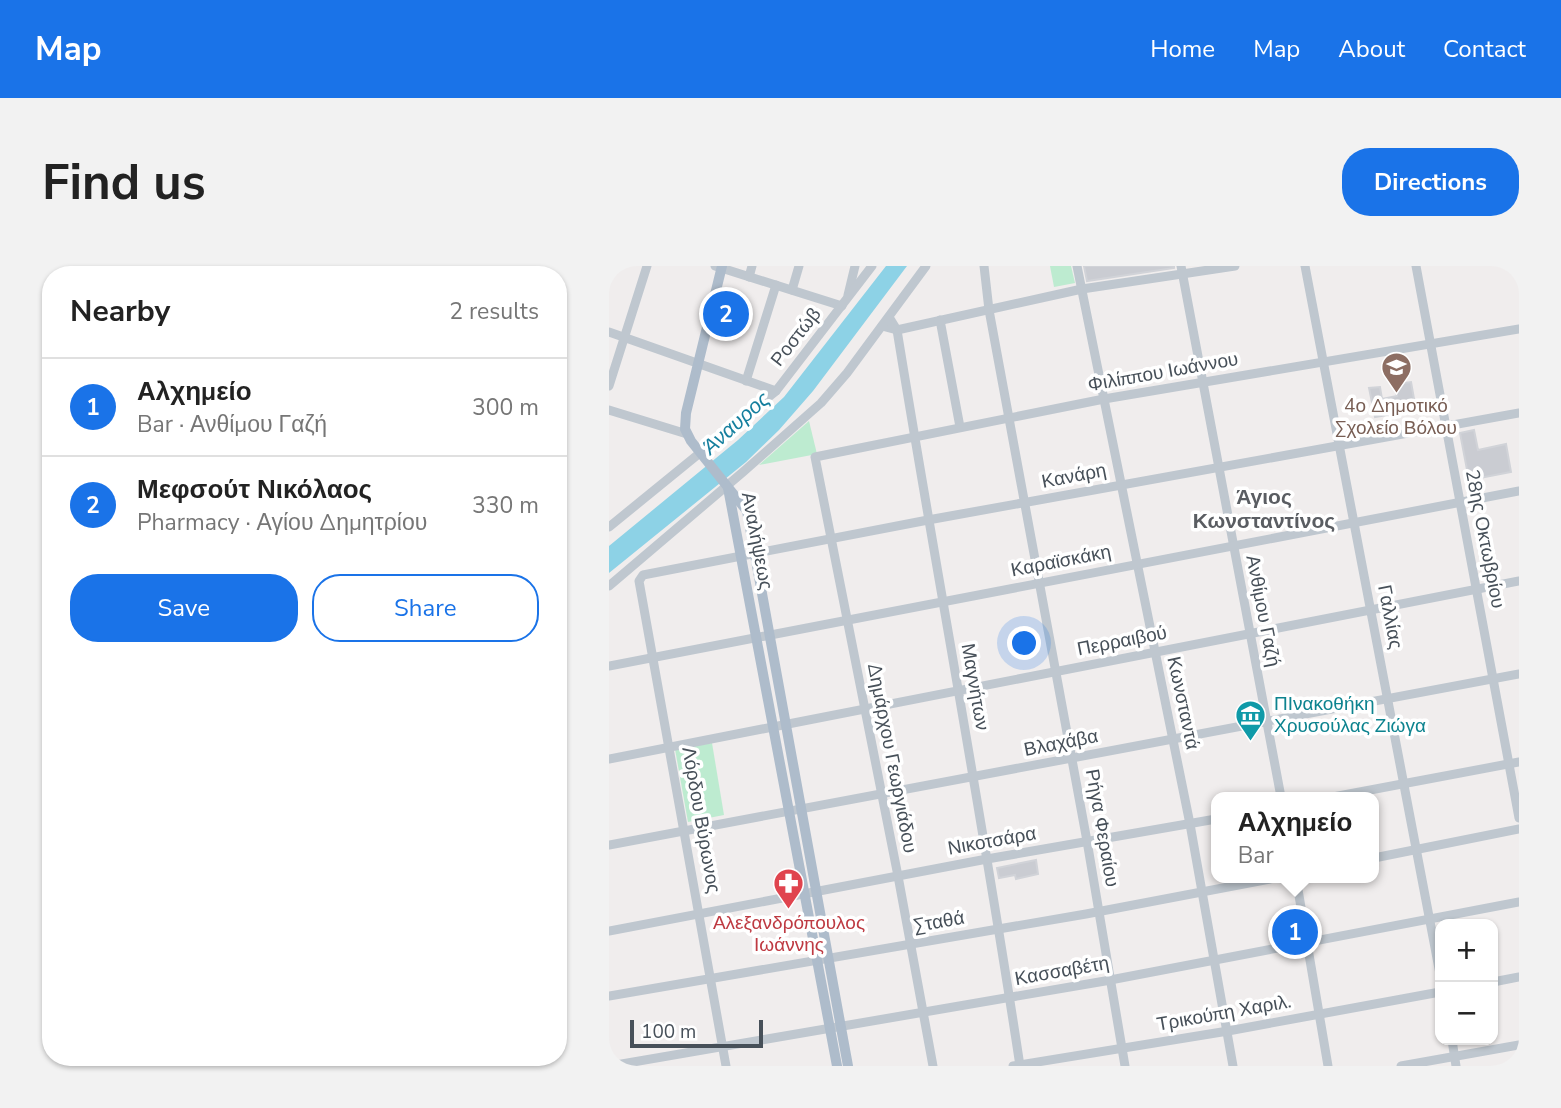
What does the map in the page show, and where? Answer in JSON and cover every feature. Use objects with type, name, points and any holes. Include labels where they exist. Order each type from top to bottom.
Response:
[{"type":"main road","points":[[720,267],[685,416],[687,434],[727,484]]},
{"type":"main road","name":"Αναλήψεως","points":[[727,484],[747,511],[769,635],[789,812],[804,894],[841,1027],[848,1066]]},
{"type":"main road","name":"Αναλήψεως","points":[[727,484],[757,637],[801,810],[816,892],[829,1029],[837,1066]]},
{"type":"street","points":[[609,386],[647,266]]},
{"type":"street","points":[[749,277],[752,266]]},
{"type":"street","points":[[792,290],[799,266]]},
{"type":"street","points":[[720,267],[792,290],[845,302],[855,266]]},
{"type":"street","name":"Ροστώβ","points":[[609,527],[776,391],[872,266]]},
{"type":"street","points":[[609,586],[821,403],[926,266]]},
{"type":"street","name":"Ρήγα Φεραίου","points":[[984,266],[989,310],[1057,672],[1125,1066]]},
{"type":"street","name":"Κωνσταντά","points":[[1077,266],[1190,824],[1233,1066]]},
{"type":"street","points":[[882,326],[897,330],[1182,270],[1235,266]]},
{"type":"street","name":"Γαλλίας","points":[[1304,266],[1435,947]]},
{"type":"street","name":"28ης Οκτωβρίου","points":[[1416,266],[1519,818]]},
{"type":"street","name":"Ανθίμου Γαζή","points":[[1182,270],[1280,792]]},
{"type":"street","points":[[746,381],[776,285]]},
{"type":"street","name":"Μαγνήτων","points":[[888,317],[897,330],[999,929],[1018,1066]]},
{"type":"street","points":[[940,320],[960,427]]},
{"type":"street","name":"Φιλίππου Ιωάννου","points":[[815,457],[1104,399],[1519,329]]},
{"type":"street","points":[[609,332],[776,391]]},
{"type":"street","points":[[609,410],[687,434]]},
{"type":"street","name":"Κανάρη","points":[[639,581],[647,573],[1519,413]]},
{"type":"street","name":"Δημάρχου Γεωργιάδου","points":[[815,457],[933,1066]]},
{"type":"street","name":"Καραϊσκάκη","points":[[609,666],[1519,491]]},
{"type":"street","points":[[609,515],[620,518]]},
{"type":"street","name":"Λόρδου Βύρωνος","points":[[639,581],[726,1066]]},
{"type":"street","name":"Περραιβού","points":[[609,759],[1519,581]]},
{"type":"street","name":"Βλαχάβα","points":[[609,845],[882,796],[1519,674]]},
{"type":"street","points":[[1360,792],[1519,762]]},
{"type":"street","name":"Νικοτσάρα","points":[[609,931],[987,859],[1211,820]]},
{"type":"street","points":[[1379,857],[1519,829]]},
{"type":"street","name":"Σταθά","points":[[609,996],[1100,912],[1249,883]]},
{"type":"street","points":[[1297,883],[1328,1066]]},
{"type":"street","name":"Κασσαβέτη","points":[[610,1066],[1216,961],[1519,902]]},
{"type":"street","points":[[1498,981],[1519,977]]},
{"type":"street","name":"Τρικούπη Χαριλ.","points":[[1018,1066],[1435,993]]},
{"type":"street","points":[[1401,1066],[1456,1061],[1519,1045]]},
{"type":"green space","points":[[1050,266],[1071,266],[1075,283],[1054,287]]},
{"type":"green space","points":[[809,421],[817,454],[759,465]]},
{"type":"green space","points":[[712,743],[724,815],[688,822],[675,749]]},
{"type":"water","points":[[886,266],[907,266],[813,391],[779,430],[746,462],[609,573],[609,546],[738,440],[784,397]]},
{"type":"building","points":[[1084,266],[1174,266],[1174,268],[1087,281]]},
{"type":"building","points":[[1411,382],[1416,410],[1375,417],[1369,388],[1380,387],[1382,399],[1397,396],[1395,384]]},
{"type":"building","points":[[1474,430],[1478,450],[1506,444],[1511,472],[1469,480],[1460,433]]},
{"type":"building","points":[[1036,860],[1038,874],[1016,879],[1015,875],[999,878],[997,868]]},
{"type":"place","name":"Μεφσούτ Νικόλαος","points":[[726,314]]},
{"type":"place","name":"4ο Δημοτικό Σχολείο Βόλου","points":[[1396,394]]},
{"type":"place","name":"ΠΙνακοθήκη Χρυσούλας Ζιώγα","points":[[1251,742]]},
{"type":"place","name":"Αλεξανδρόπουλος Ιωάννης","points":[[789,911]]},
{"type":"place","name":"Αλχημείο","points":[[1295,932]]},
{"type":"district","name":"Άγιος Κωνσταντίνος","points":[[1264,509]]},
{"type":"water label","name":"Άναυρος","points":[[736,423]]}]
